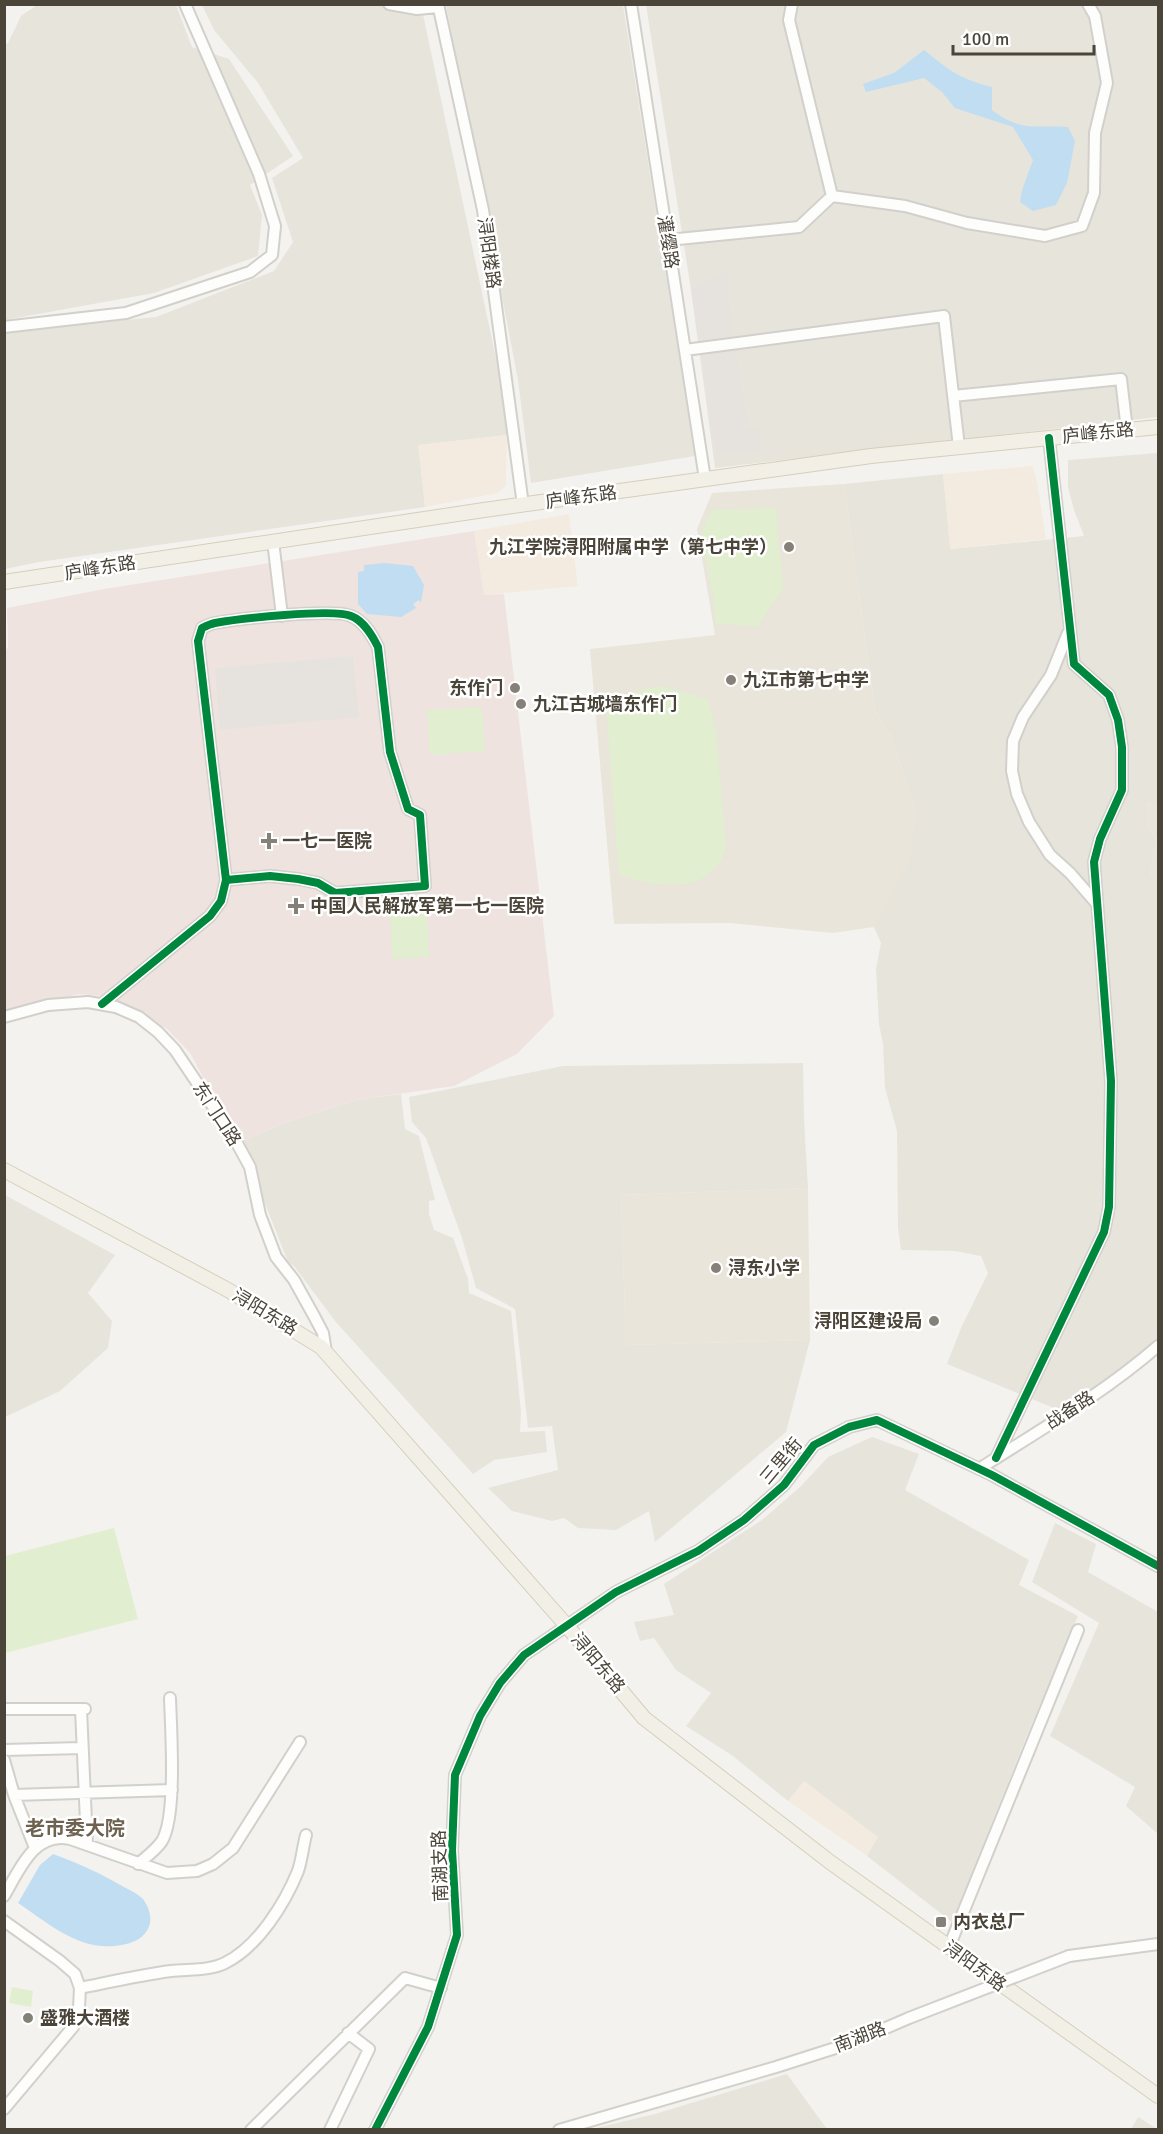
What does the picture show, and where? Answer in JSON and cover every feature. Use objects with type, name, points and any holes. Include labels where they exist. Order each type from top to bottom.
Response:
[{"type":"main road","name":"庐峰东路","points":[[4,582],[871,456],[1158,427]]},
{"type":"main road","name":"浔阳东路","points":[[4,1170],[228,1290],[321,1347],[567,1626],[644,1718],[830,1862],[1158,2096]]},
{"type":"street","points":[[4,327],[126,313],[250,272],[272,255],[274,226],[259,174],[185,4]]},
{"type":"street","points":[[389,4],[417,9],[438,6]]},
{"type":"street","name":"灌缨路","points":[[631,4],[705,479]]},
{"type":"street","points":[[792,4],[789,20],[832,196]]},
{"type":"street","points":[[832,196],[904,206],[967,223],[1044,236],[1082,226],[1095,193],[1095,133],[1107,83],[1095,16],[1088,4]]},
{"type":"street","name":"浔阳楼路","points":[[438,6],[483,210],[523,506]]},
{"type":"street","points":[[668,240],[799,227],[832,196]]},
{"type":"street","points":[[685,350],[944,316],[959,447]]},
{"type":"street","points":[[953,396],[1120,379],[1127,430]]},
{"type":"street","points":[[996,1458],[1104,1232],[1109,1207],[1111,1081],[1094,862],[1100,839],[1122,790],[1122,747],[1118,720],[1109,695],[1074,664],[1049,438]]},
{"type":"street","points":[[273,542],[282,616]]},
{"type":"street","points":[[102,1005],[210,916],[221,901],[226,880],[198,641],[202,628],[213,623],[282,616],[336,612],[349,615],[359,620],[378,647],[390,752],[408,808],[420,815],[425,886],[335,893],[318,883],[298,879],[270,876],[226,880]]},
{"type":"street","points":[[1070,630],[1051,675],[1023,717],[1013,741],[1012,771],[1017,794],[1029,822],[1050,855],[1070,873],[1097,904]]},
{"type":"street","name":"东门口路","points":[[4,1017],[48,1005],[88,1002],[116,1007],[139,1017],[158,1032],[175,1050],[233,1136],[250,1167],[260,1215],[276,1257],[294,1280],[323,1333],[326,1352]]},
{"type":"street","name":"战备路","points":[[979,1469],[1098,1392],[1158,1346]]},
{"type":"street","name":"三里街","points":[[567,1626],[616,1592],[698,1551],[744,1520],[784,1485],[814,1445],[849,1427],[877,1420],[979,1469],[1158,1566]]},
{"type":"street","name":"南湖支路","points":[[375,2130],[428,2027],[458,1935],[452,1851],[455,1775],[480,1716],[500,1683],[524,1655],[567,1626]]},
{"type":"street","points":[[949,1947],[1078,1630]]},
{"type":"street","points":[[138,1864],[163,1840],[166,1830],[172,1790],[170,1698]]},
{"type":"street","points":[[4,1709],[83,1709],[82,1748],[87,1844]]},
{"type":"street","points":[[4,1896],[35,1848],[47,1840],[61,1837],[167,1873],[197,1871],[224,1857],[233,1848],[300,1742]]},
{"type":"street","points":[[4,1750],[82,1748]]},
{"type":"street","points":[[4,1760],[14,1795],[35,1848]]},
{"type":"street","points":[[14,1795],[172,1790]]},
{"type":"street","points":[[80,1988],[169,1971],[209,1968],[224,1964],[256,1939],[283,1903],[298,1869],[306,1835]]},
{"type":"street","points":[[4,1921],[75,1974],[80,1988],[80,2007],[73,2027],[4,2109]]},
{"type":"street","name":"南湖路","points":[[559,2130],[851,2043],[1069,1956],[1158,1944]]},
{"type":"street","points":[[251,2130],[405,1978],[441,1988]]},
{"type":"street","points":[[330,2130],[369,2049],[348,2033]]},
{"type":"shaded area","points":[[37,5],[176,5],[192,47],[229,59],[293,156],[250,185],[262,215],[258,256],[154,293],[5,320],[4,45],[8,43],[21,16]]},
{"type":"shaded area","points":[[202,5],[421,5],[508,415],[507,435],[419,445],[425,507],[39,562],[5,569],[5,332],[156,317],[274,271],[293,242],[272,178],[303,158],[258,83],[214,30]]},
{"type":"shaded area","points":[[446,5],[623,5],[695,456],[531,483],[518,380]]},
{"type":"shaded area","points":[[646,5],[1158,5],[1158,417],[715,468],[691,290]]},
{"type":"shaded area","points":[[727,270],[732,328],[748,428],[760,429],[762,451],[716,455],[691,290]]},
{"type":"shaded area","points":[[507,435],[506,486],[498,493],[425,507],[418,445]]},
{"type":"shaded area","points":[[1158,453],[1158,805],[1146,803],[1146,821],[1157,842],[1150,874],[1158,881],[1158,1339],[1087,1395],[1061,1411],[947,1364],[961,1328],[988,1273],[981,1256],[955,1251],[901,1250],[898,1228],[897,1131],[885,1088],[876,969],[881,943],[874,927],[916,811],[892,738],[875,711],[844,484],[943,474],[951,549],[1084,536],[1068,487],[1068,460]]},
{"type":"shaded area","points":[[1032,466],[1037,481],[1046,539],[950,549],[943,474]]},
{"type":"shaded area","name":"九江市第七中学","points":[[844,484],[875,711],[892,738],[916,811],[910,862],[874,927],[833,933],[729,923],[614,924],[590,649],[715,635],[697,529],[712,493]]},
{"type":"shaded area","points":[[569,514],[578,586],[484,595],[474,531]]},
{"type":"shaded area","name":"一七一医院","points":[[474,531],[484,595],[504,594],[554,1016],[517,1054],[454,1086],[356,1100],[282,1124],[241,1142],[220,1109],[190,1053],[166,1028],[102,996],[79,994],[5,1014],[4,650],[8,648],[7,608],[104,589]]},
{"type":"shaded area","points":[[353,656],[359,717],[220,730],[215,668]]},
{"type":"shaded area","points":[[1146,803],[1158,805],[1158,881],[1150,874],[1157,842],[1146,821]]},
{"type":"shaded area","points":[[803,1063],[808,1188],[621,1195],[626,1345],[810,1340],[786,1432],[655,1542],[649,1511],[616,1530],[578,1528],[564,1518],[552,1521],[512,1511],[488,1488],[558,1470],[552,1426],[528,1428],[515,1309],[476,1288],[462,1238],[426,1138],[412,1122],[409,1097],[563,1066]]},
{"type":"shaded area","points":[[401,1094],[405,1129],[419,1136],[435,1200],[429,1201],[429,1214],[434,1230],[453,1238],[468,1279],[469,1293],[511,1311],[521,1412],[520,1432],[545,1431],[547,1452],[494,1460],[473,1474],[335,1321],[294,1266],[288,1262],[241,1142],[282,1124],[356,1100]]},
{"type":"shaded area","name":"浔东小学","points":[[808,1188],[810,1340],[626,1345],[621,1195]]},
{"type":"shaded area","points":[[5,1195],[115,1255],[88,1293],[112,1321],[108,1348],[60,1391],[5,1417]]},
{"type":"shaded area","points":[[872,1437],[919,1454],[905,1490],[1029,1560],[1019,1585],[1078,1616],[952,1922],[867,1856],[877,1837],[804,1782],[788,1801],[733,1756],[686,1726],[711,1693],[676,1670],[654,1638],[640,1641],[634,1622],[674,1615],[664,1584],[762,1520],[800,1487],[828,1457]]},
{"type":"shaded area","points":[[1055,1523],[1096,1544],[1088,1572],[1158,1612],[1158,1834],[1126,1806],[1135,1787],[1050,1736],[1099,1623],[1032,1582]]},
{"type":"shaded area","points":[[804,1781],[878,1837],[867,1856],[788,1801]]},
{"type":"shaded area","points":[[787,2074],[827,2129],[592,2129],[655,2114]]},
{"type":"shaded area","points":[[1138,2117],[1157,2129],[1131,2129]]},
{"type":"green space","points":[[776,508],[783,589],[757,627],[724,623],[716,625],[701,534],[712,510]]},
{"type":"green space","points":[[660,686],[708,699],[716,732],[726,849],[718,864],[707,875],[681,884],[650,883],[619,875],[606,708],[618,696]]},
{"type":"green space","points":[[482,707],[485,751],[430,755],[427,710]]},
{"type":"green space","points":[[427,910],[429,957],[392,959],[390,912]]},
{"type":"green space","points":[[114,1528],[138,1619],[5,1653],[5,1556]]},
{"type":"green space","points":[[12,1987],[33,1991],[31,2007],[9,2003]]},
{"type":"water","points":[[924,50],[956,73],[992,87],[992,110],[1011,122],[1028,126],[1068,127],[1075,141],[1067,183],[1056,205],[1033,211],[1020,202],[1033,160],[1013,127],[955,108],[942,92],[924,78],[866,92],[863,84],[894,73]]},
{"type":"water","points":[[385,563],[413,566],[424,585],[421,603],[419,600],[413,604],[416,608],[401,617],[367,614],[358,604],[358,572],[364,571],[364,565]]},
{"type":"water","points":[[53,1854],[98,1873],[141,1897],[150,1913],[148,1929],[144,1935],[136,1941],[110,1946],[82,1942],[55,1929],[18,1903],[40,1865]]},
{"type":"cycle path","points":[[996,1458],[1104,1232],[1109,1207],[1111,1081],[1094,862],[1100,839],[1122,790],[1122,747],[1118,720],[1109,695],[1074,664],[1049,438]]},
{"type":"cycle path","points":[[102,1004],[210,916],[221,901],[226,880],[198,641],[202,628],[215,623],[284,615],[325,613],[356,618],[364,625],[378,647],[390,752],[408,809],[420,815],[425,886],[335,893],[318,883],[298,879],[270,876],[226,880]]},
{"type":"cycle path","points":[[375,2130],[428,2027],[457,1935],[452,1850],[455,1775],[480,1716],[500,1683],[524,1655],[616,1592],[698,1551],[744,1520],[784,1485],[814,1445],[849,1427],[877,1420],[992,1475],[1158,1566]]},
{"type":"place","name":"九江学院浔阳附属中学（第七中学）","points":[[789,547]]},
{"type":"place","name":"九江市第七中学","points":[[731,680]]},
{"type":"place","name":"东作门","points":[[515,688]]},
{"type":"place","name":"九江古城墙东作门","points":[[521,704]]},
{"type":"place","name":"一七一医院","points":[[269,841]]},
{"type":"place","name":"中国人民解放军第一七一医院","points":[[296,906]]},
{"type":"place","name":"浔东小学","points":[[716,1268]]},
{"type":"place","name":"浔阳区建设局","points":[[934,1321]]},
{"type":"place","name":"内衣总厂","points":[[941,1922]]},
{"type":"place","name":"盛雅大酒楼","points":[[28,2018]]},
{"type":"district","name":"老市委大院","points":[[75,1828]]}]
